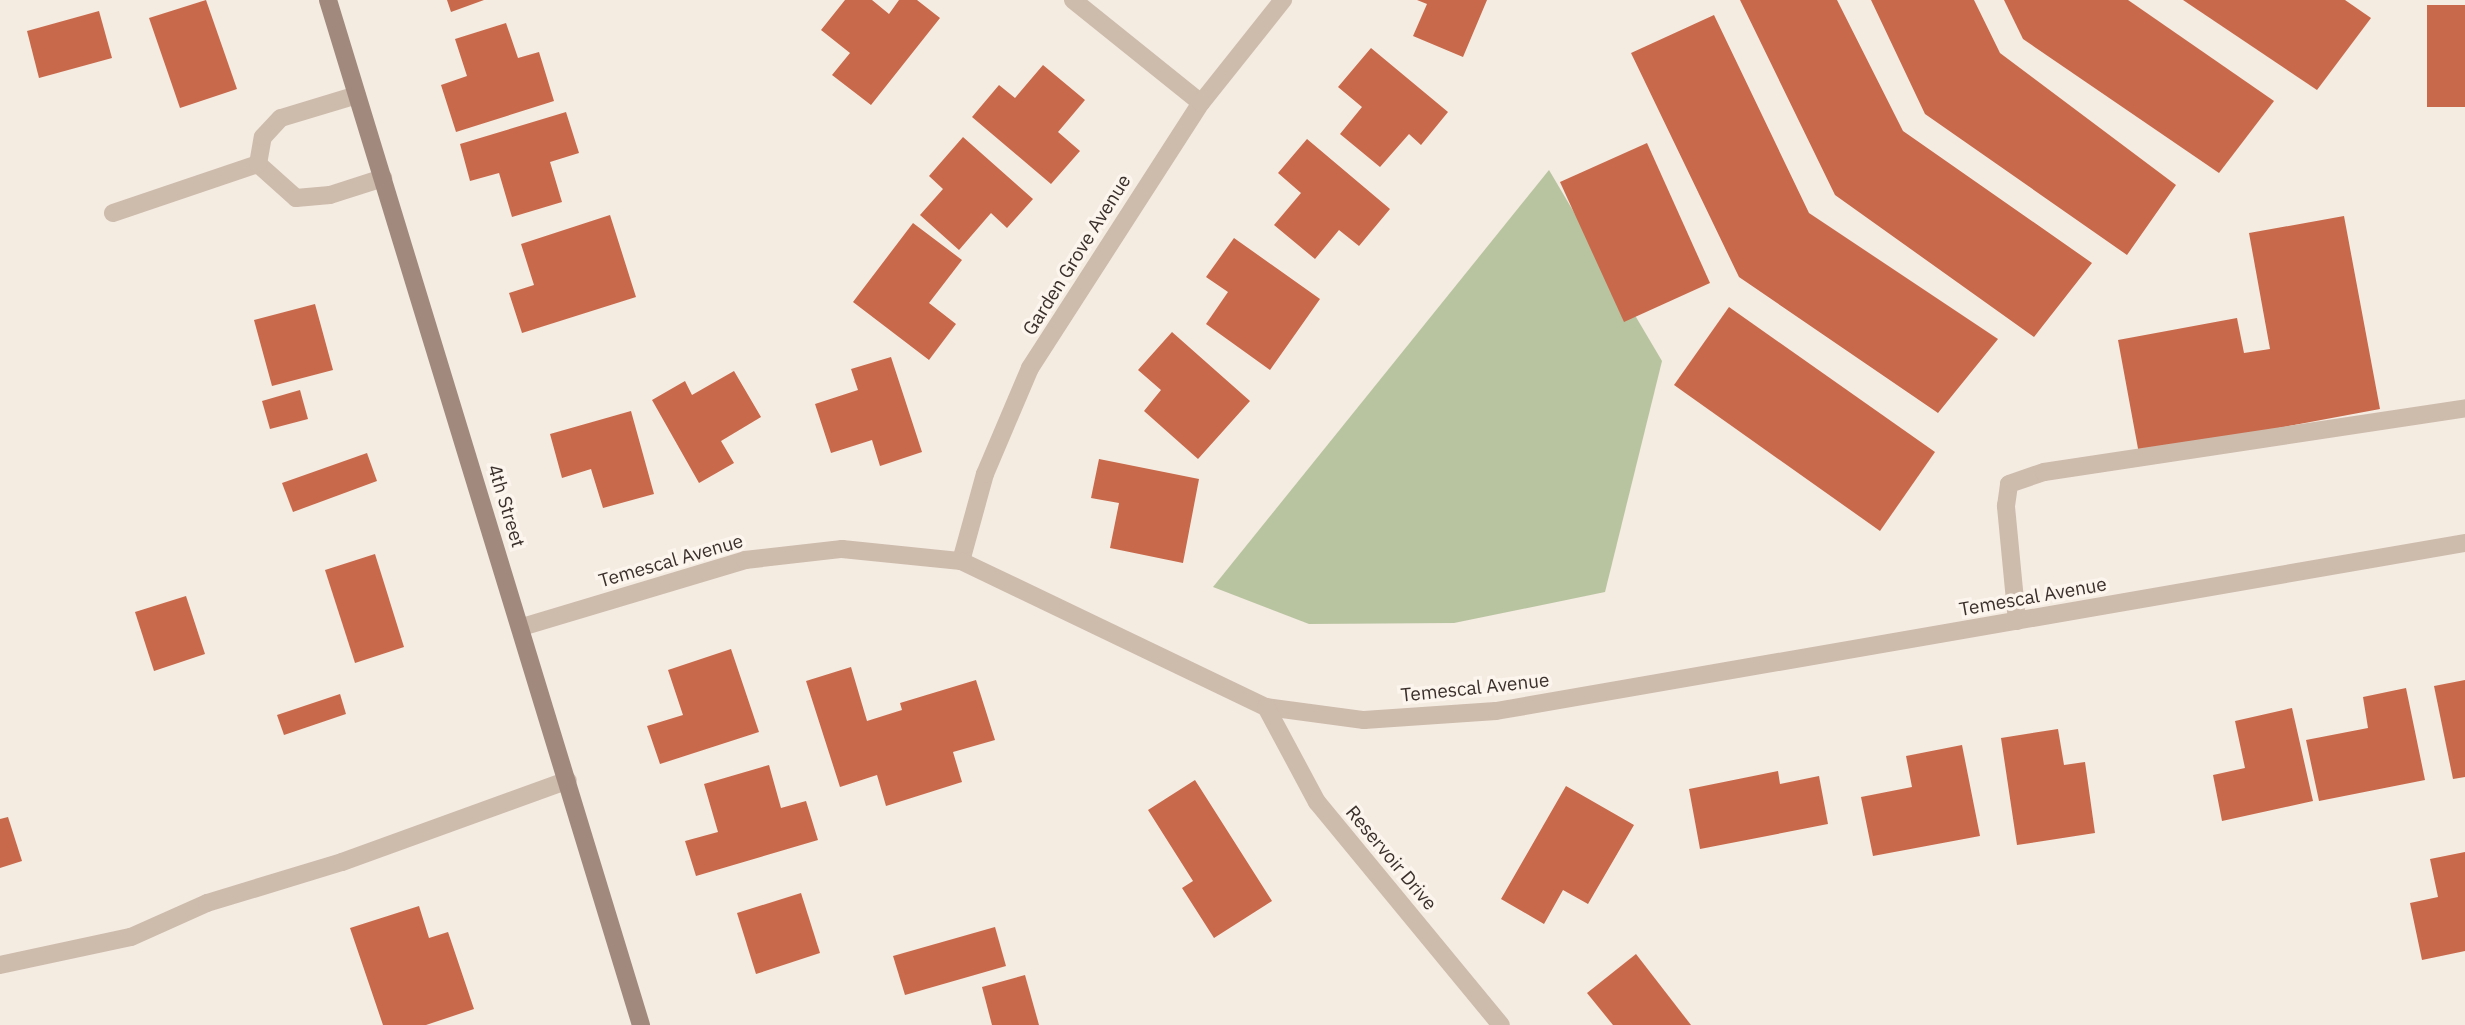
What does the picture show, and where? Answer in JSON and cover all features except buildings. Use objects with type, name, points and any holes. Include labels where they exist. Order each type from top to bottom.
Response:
[{"type":"street","name":"4th Street","points":[[328,0],[522,627],[641,1025]]},
{"type":"street","points":[[1073,0],[1201,103]]},
{"type":"street","name":"Garden Grove Avenue","points":[[961,561],[985,474],[1030,368],[1201,103],[1283,0]]},
{"type":"street","points":[[258,164],[263,137],[281,118],[357,95]]},
{"type":"street","points":[[258,164],[296,198],[330,195],[383,178]]},
{"type":"street","points":[[113,213],[258,164]]},
{"type":"street","points":[[2017,621],[2006,506],[2009,484],[2044,472],[2465,408]]},
{"type":"street","name":"Temescal Avenue","points":[[522,627],[745,560],[842,549],[961,561],[1266,707],[1364,720],[1496,711],[2465,543]]},
{"type":"street","name":"Reservoir Drive","points":[[1266,707],[1317,802],[1501,1025]]},
{"type":"street","points":[[0,965],[131,937],[207,903],[342,862],[568,780]]},
{"type":"green space","points":[[1549,170],[1662,361],[1605,592],[1454,623],[1309,624],[1213,587]]}]
